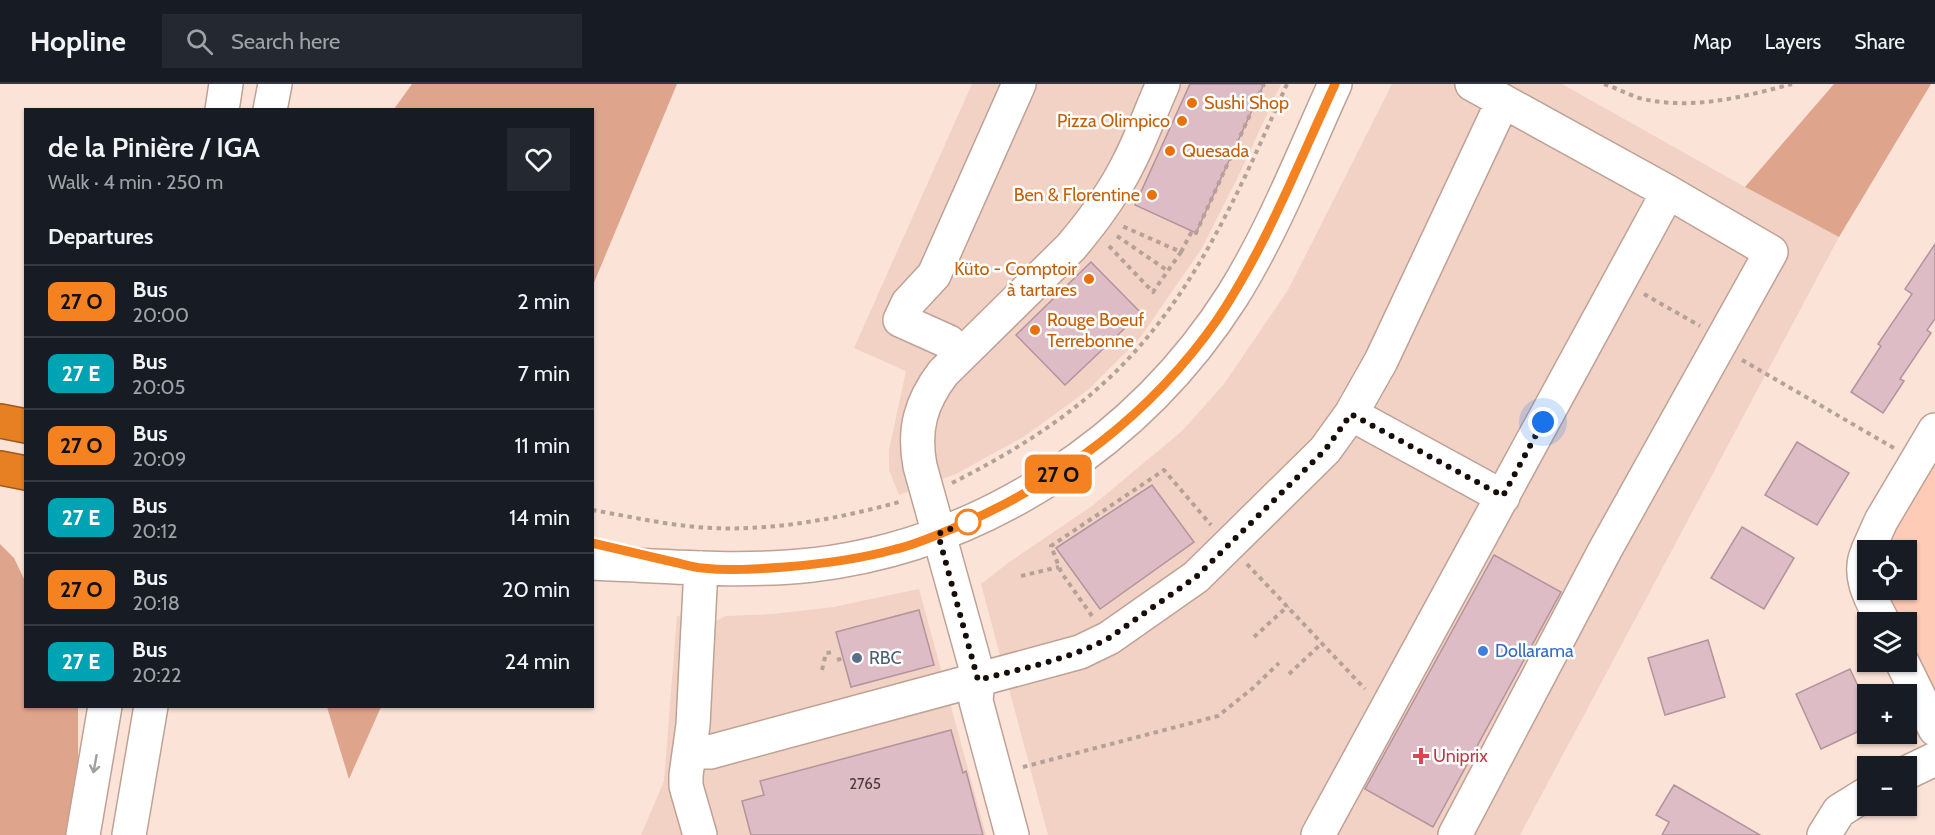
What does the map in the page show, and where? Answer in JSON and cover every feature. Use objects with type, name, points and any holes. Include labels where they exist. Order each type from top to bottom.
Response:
[{"type":"highway","points":[[0,421],[24,426]]},
{"type":"highway","points":[[0,468],[24,473]]},
{"type":"street","points":[[222,108],[226,84]]},
{"type":"street","points":[[270,108],[275,84]]},
{"type":"street","points":[[962,353],[949,342],[900,320],[908,303],[934,275],[1019,84]]},
{"type":"street","points":[[1012,835],[976,701],[978,680],[920,466],[916,440],[922,412],[933,386],[962,353],[1051,267],[1088,227],[1110,196],[1130,160],[1163,84]]},
{"type":"street","points":[[594,563],[752,569],[823,563],[900,549],[987,513],[1029,492],[1058,474],[1110,436],[1168,381],[1215,322],[1254,258],[1335,84]]},
{"type":"street","points":[[1455,835],[1605,550],[1771,252],[1668,192],[1472,84]]},
{"type":"street","points":[[690,751],[710,752],[1044,663],[1095,646],[1196,577],[1325,450],[1351,414],[1381,361],[1503,101]]},
{"type":"street","points":[[1322,834],[1668,192]]},
{"type":"street","points":[[1351,414],[1503,496]]},
{"type":"street","points":[[1873,540],[1881,521],[1934,434]]},
{"type":"street","points":[[594,543],[701,568]]},
{"type":"street","points":[[700,835],[686,786],[686,765],[690,751],[701,568]]},
{"type":"street","points":[[1907,672],[1935,729]]},
{"type":"street","points":[[83,835],[105,708]]},
{"type":"street","points":[[129,835],[152,708]]},
{"type":"street","points":[[1917,768],[1935,759]]},
{"type":"street","points":[[1824,835],[1839,811],[1857,800]]},
{"type":"path","points":[[1102,239],[1153,292],[1181,252],[1192,231],[1196,233],[1264,84]]},
{"type":"path","points":[[952,483],[1015,448],[1058,419],[1097,390],[1142,344],[1170,307],[1210,246],[1248,172],[1287,84]]},
{"type":"path","points":[[1604,84],[1639,98],[1668,103],[1744,97],[1792,84]]},
{"type":"path","points":[[1113,222],[1181,252]]},
{"type":"path","points":[[1108,231],[1168,271]]},
{"type":"path","points":[[1620,280],[1723,339],[1738,358],[1903,453]]},
{"type":"path","points":[[1099,625],[1059,567],[1051,546],[1164,470],[1214,528]]},
{"type":"path","points":[[594,510],[681,525],[742,528],[818,520],[904,501]]},
{"type":"path","points":[[1241,557],[1372,697]]},
{"type":"path","points":[[1021,576],[1059,567]]},
{"type":"path","points":[[1254,637],[1287,606]]},
{"type":"path","points":[[1289,674],[1322,643]]},
{"type":"path","points":[[822,670],[826,653],[834,652]]},
{"type":"path","points":[[837,660],[843,657]]},
{"type":"path","points":[[1022,767],[1218,716],[1253,688],[1279,663]]},
{"type":"shaded area","points":[[412,84],[677,84],[594,283],[594,108],[395,108]]},
{"type":"shaded area","points":[[972,84],[1281,84],[1202,248],[1140,338],[1088,390],[1025,436],[956,474],[899,495],[889,470],[889,450],[906,371],[854,348]]},
{"type":"shaded area","points":[[1392,84],[1562,84],[1839,237],[1520,835],[1048,835],[981,584],[1092,506],[1182,431],[1224,384],[1288,290]]},
{"type":"shaded area","points":[[1834,84],[1931,84],[1839,237],[1745,187]]},
{"type":"shaded area","points":[[1935,436],[1935,729],[1910,672],[1917,672],[1917,612],[1878,612],[1873,600],[1917,600],[1917,540],[1874,540]]},
{"type":"shaded area","points":[[0,544],[14,558],[24,579],[24,708],[78,708],[78,784],[69,835],[0,835]]},
{"type":"shaded area","points":[[919,589],[986,835],[641,835],[664,781],[677,615],[682,618],[714,622],[726,616],[773,614],[833,607]]},
{"type":"shaded area","points":[[327,708],[381,708],[349,779]]},
{"type":"building","points":[[1190,84],[1264,84],[1196,233],[1135,205]]},
{"type":"building","points":[[1935,244],[1935,319],[1927,330],[1931,333],[1900,379],[1904,381],[1883,413],[1851,392],[1881,346],[1878,344],[1912,294],[1905,289]]},
{"type":"building","points":[[1091,262],[1141,313],[1065,385],[1016,335]]},
{"type":"building","points":[[1797,442],[1849,473],[1817,525],[1765,495]]},
{"type":"building","points":[[1152,485],[1194,542],[1100,609],[1056,548]]},
{"type":"building","points":[[1742,527],[1794,558],[1764,609],[1711,578]]},
{"type":"building","points":[[1494,555],[1561,592],[1433,827],[1365,789]]},
{"type":"building","points":[[919,610],[934,665],[851,687],[836,632]]},
{"type":"building","points":[[1708,640],[1725,697],[1665,715],[1648,658]]},
{"type":"building","points":[[1850,669],[1857,684],[1857,732],[1821,749],[1796,694]]},
{"type":"building","points":[[951,730],[963,773],[966,771],[983,835],[751,835],[742,801],[764,795],[760,781]]},
{"type":"building","points":[[1674,785],[1760,835],[1662,835],[1669,822],[1656,815]]},
{"type":"bus line","points":[[594,543],[701,568],[752,569],[833,562],[900,549],[987,513],[1029,492],[1076,462],[1141,408],[1168,381],[1215,322],[1254,258],[1335,84]]},
{"type":"place","name":"Sushi Shop","points":[[1192,103]]},
{"type":"place","name":"Pizza Olimpico","points":[[1182,121]]},
{"type":"place","name":"Quesada","points":[[1170,151]]},
{"type":"place","name":"Ben & Florentine","points":[[1152,195]]},
{"type":"place","name":"Küto - Comptoir à tartares","points":[[1089,279]]},
{"type":"place","name":"Rouge Boeuf Terrebonne","points":[[1035,330]]},
{"type":"place","name":"Dollarama","points":[[1483,651]]},
{"type":"place","name":"RBC","points":[[857,658]]},
{"type":"place","name":"Uniprix","points":[[1421,756]]},
{"type":"route","points":[[968,522],[974,519],[938,534],[978,680],[1044,663],[1095,646],[1196,577],[1325,450],[1351,414],[1503,496],[1543,422]]}]
